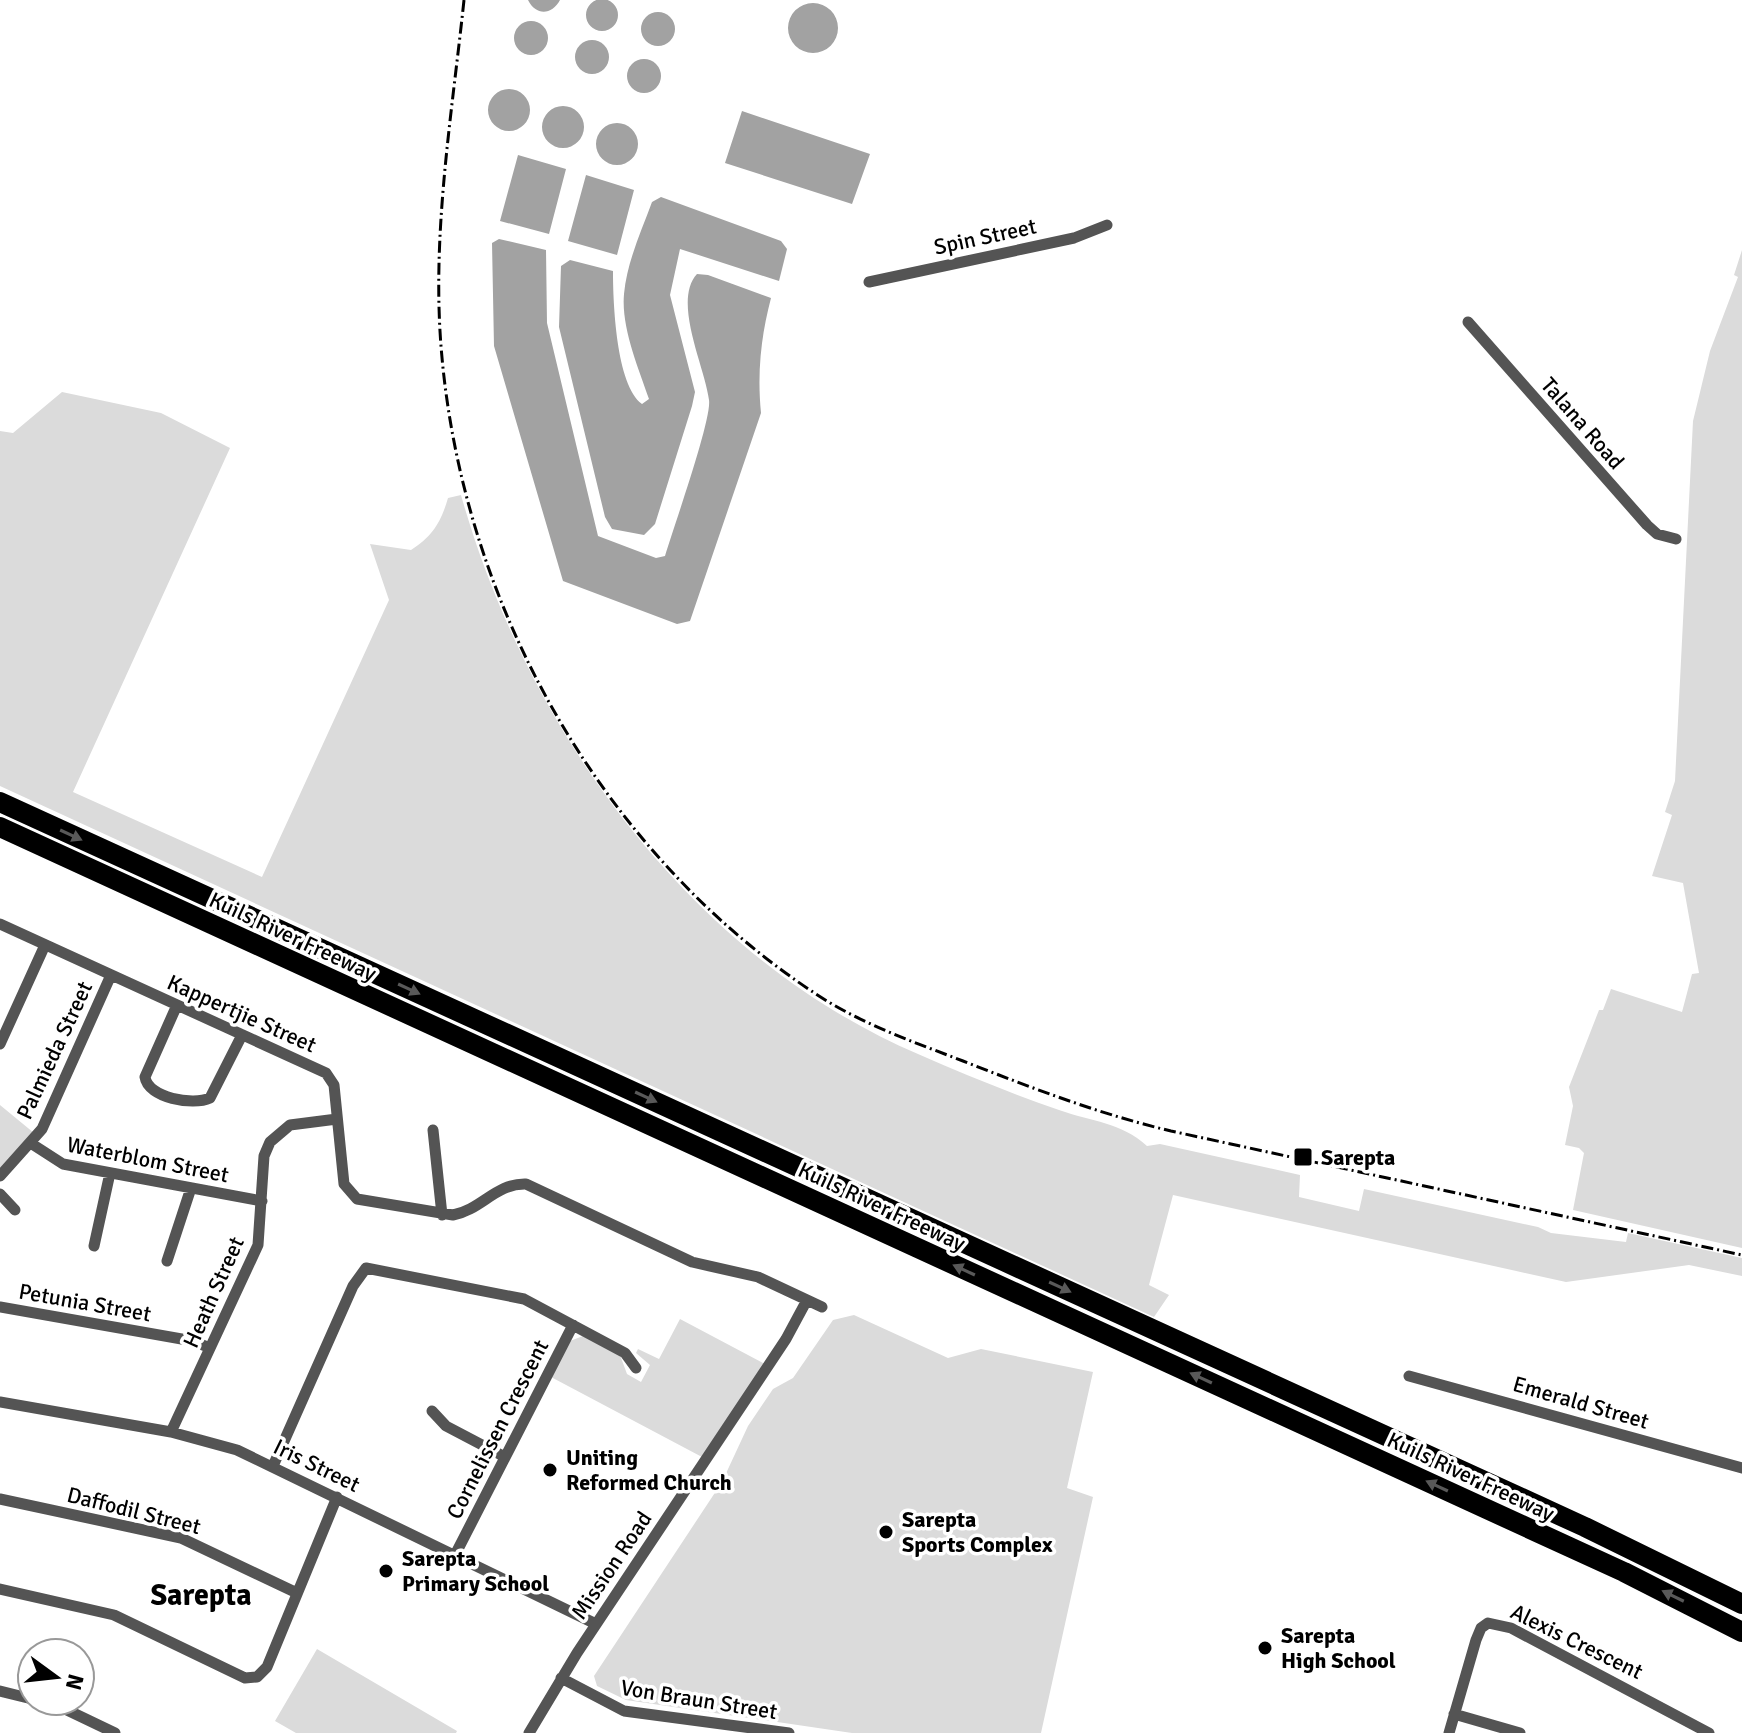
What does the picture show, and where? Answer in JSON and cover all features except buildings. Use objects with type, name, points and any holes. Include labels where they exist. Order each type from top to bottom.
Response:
[{"type":"highway","name":"Kuils River Freeway","points":[[0,802],[1585,1527],[1742,1604]]},
{"type":"highway","name":"Kuils River Freeway","points":[[0,827],[1596,1559],[1742,1632]]},
{"type":"street","name":"Spin Street","points":[[869,282],[1074,238],[1107,225]]},
{"type":"street","name":"Talana Road","points":[[1468,322],[1647,525],[1657,534],[1676,539]]},
{"type":"street","name":"Kappertjie Street","points":[[0,924],[326,1073],[334,1085],[344,1184],[350,1195],[361,1201],[442,1215],[465,1212],[500,1188],[526,1184],[692,1262],[758,1277],[822,1307]]},
{"type":"street","points":[[0,1044],[45,945]]},
{"type":"street","name":"Palmieda Street","points":[[0,1176],[32,1144],[111,975]]},
{"type":"street","points":[[177,1005],[145,1077],[148,1089],[154,1093],[200,1101],[210,1098],[242,1035]]},
{"type":"street","name":"Heath Street","points":[[171,1432],[258,1245],[264,1156],[278,1131],[290,1125],[337,1119]]},
{"type":"street","points":[[433,1130],[442,1215]]},
{"type":"street","name":"Waterblom Street","points":[[32,1144],[59,1163],[262,1201]]},
{"type":"street","points":[[94,1246],[110,1173]]},
{"type":"street","points":[[167,1261],[191,1188]]},
{"type":"street","points":[[0,1194],[15,1210]]},
{"type":"street","name":"Cornelissen Crescent","points":[[273,1466],[353,1286],[366,1268],[518,1296],[573,1325],[455,1555]]},
{"type":"street","name":"Mission Road","points":[[529,1733],[596,1624],[786,1339],[807,1300]]},
{"type":"street","name":"Petunia Street","points":[[0,1307],[193,1341],[210,1348]]},
{"type":"street","points":[[573,1325],[625,1353],[636,1368]]},
{"type":"street","name":"Emerald Street","points":[[1409,1376],[1742,1468]]},
{"type":"street","name":"Iris Street","points":[[0,1402],[171,1432],[224,1445],[596,1624]]},
{"type":"street","points":[[432,1411],[446,1426],[505,1457]]},
{"type":"street","points":[[0,1589],[114,1615],[245,1678],[257,1677],[267,1667],[337,1497]]},
{"type":"street","name":"Daffodil Street","points":[[0,1499],[181,1538],[297,1593]]},
{"type":"street","name":"Alexis Crescent","points":[[1449,1733],[1481,1628],[1488,1623],[1497,1623],[1709,1733]]},
{"type":"street","name":"Von Braun Street","points":[[561,1678],[624,1711],[789,1733]]},
{"type":"street","points":[[1454,1714],[1520,1733]]},
{"type":"street","points":[[82,1717],[115,1733]]},
{"type":"shaded area","points":[[602,-1],[614,3],[618,15],[614,27],[602,31],[590,27],[586,15],[590,3]]},
{"type":"shaded area","points":[[528,0],[560,0],[553,9],[544,12],[535,9]]},
{"type":"shaded area","points":[[813,3],[831,10],[838,28],[831,46],[813,53],[795,46],[788,28],[795,10]]},
{"type":"shaded area","points":[[658,12],[670,17],[675,29],[670,41],[658,46],[646,41],[641,29],[646,17]]},
{"type":"shaded area","points":[[531,21],[543,26],[548,38],[543,50],[531,55],[519,50],[514,38],[519,26]]},
{"type":"shaded area","points":[[592,40],[604,45],[609,57],[604,69],[592,74],[580,69],[575,57],[580,45]]},
{"type":"shaded area","points":[[644,59],[656,64],[661,76],[656,88],[644,93],[632,88],[627,76],[632,64]]},
{"type":"shaded area","points":[[509,89],[524,95],[530,110],[524,125],[509,131],[494,125],[488,110],[494,95]]},
{"type":"shaded area","points":[[563,106],[578,112],[584,127],[578,142],[563,148],[548,142],[542,127],[548,112]]},
{"type":"shaded area","points":[[742,111],[870,154],[852,204],[725,163]]},
{"type":"shaded area","points":[[617,123],[632,129],[638,144],[632,159],[617,165],[602,159],[596,144],[602,129]]},
{"type":"shaded area","points":[[518,155],[566,169],[549,234],[500,221]]},
{"type":"shaded area","points":[[586,175],[634,190],[617,255],[568,241]]},
{"type":"shaded area","points":[[661,197],[781,241],[787,249],[779,281],[680,249],[670,295],[695,392],[655,524],[644,535],[612,529],[605,517],[559,327],[561,266],[570,260],[613,271],[615,322],[621,362],[633,394],[642,404],[649,399],[628,333],[624,294],[631,259],[652,202]]},
{"type":"shaded area","points":[[499,239],[546,250],[547,323],[598,536],[656,558],[665,556],[699,451],[708,411],[709,400],[689,317],[690,286],[697,274],[708,275],[771,298],[761,355],[761,413],[690,621],[677,624],[563,581],[494,346],[492,243]]},
{"type":"shaded area","points":[[1742,250],[1742,1248],[1573,1210],[1584,1153],[1579,1148],[1565,1145],[1573,1106],[1569,1087],[1599,1010],[1603,1010],[1611,989],[1682,1012],[1692,974],[1699,973],[1683,883],[1652,876],[1672,815],[1665,812],[1675,781],[1693,421],[1710,351],[1738,277],[1734,275]]},
{"type":"shaded area","points":[[62,392],[161,413],[230,448],[73,792],[262,877],[389,600],[370,544],[411,550],[435,528],[448,498],[461,495],[490,582],[528,667],[574,749],[628,826],[690,896],[759,958],[835,1011],[918,1054],[1041,1104],[1116,1127],[1147,1146],[1160,1144],[1300,1175],[1299,1197],[1359,1211],[1364,1189],[1538,1227],[1551,1233],[1626,1242],[1628,1233],[1742,1258],[1742,1276],[1689,1265],[1566,1282],[1173,1195],[1149,1285],[1169,1295],[1154,1317],[0,786],[0,431],[13,433]]},
{"type":"shaded area","points":[[0,1105],[34,1133],[0,1170]]},
{"type":"shaded area","name":"Sarepta Sports Complex","points":[[854,1315],[948,1358],[981,1349],[1093,1372],[1067,1488],[1093,1497],[1041,1733],[852,1733],[626,1700],[597,1686],[594,1676],[722,1482],[748,1426],[773,1389],[793,1378],[833,1320]]},
{"type":"shaded area","points":[[680,1319],[765,1364],[702,1457],[551,1377],[570,1341],[583,1336],[620,1355],[627,1374],[641,1382],[650,1365],[636,1353],[638,1349],[659,1359]]},
{"type":"shaded area","points":[[317,1649],[456,1733],[296,1733],[275,1721]]},
{"type":"railway","points":[[464,0],[439,259],[441,346],[454,442],[478,536],[512,627],[556,714],[609,796],[671,871],[741,938],[819,996],[890,1032],[1040,1091],[1171,1131],[1742,1255]]},
{"type":"place","name":"Sarepta","points":[[1303,1157]]},
{"type":"place","name":"Uniting Reformed Church","points":[[550,1470]]},
{"type":"place","name":"Sarepta Sports Complex","points":[[886,1532]]},
{"type":"place","name":"Sarepta Primary School","points":[[386,1571]]},
{"type":"place","name":"Sarepta High School","points":[[1265,1648]]},
{"type":"district","name":"Sarepta","points":[[201,1595]]}]
